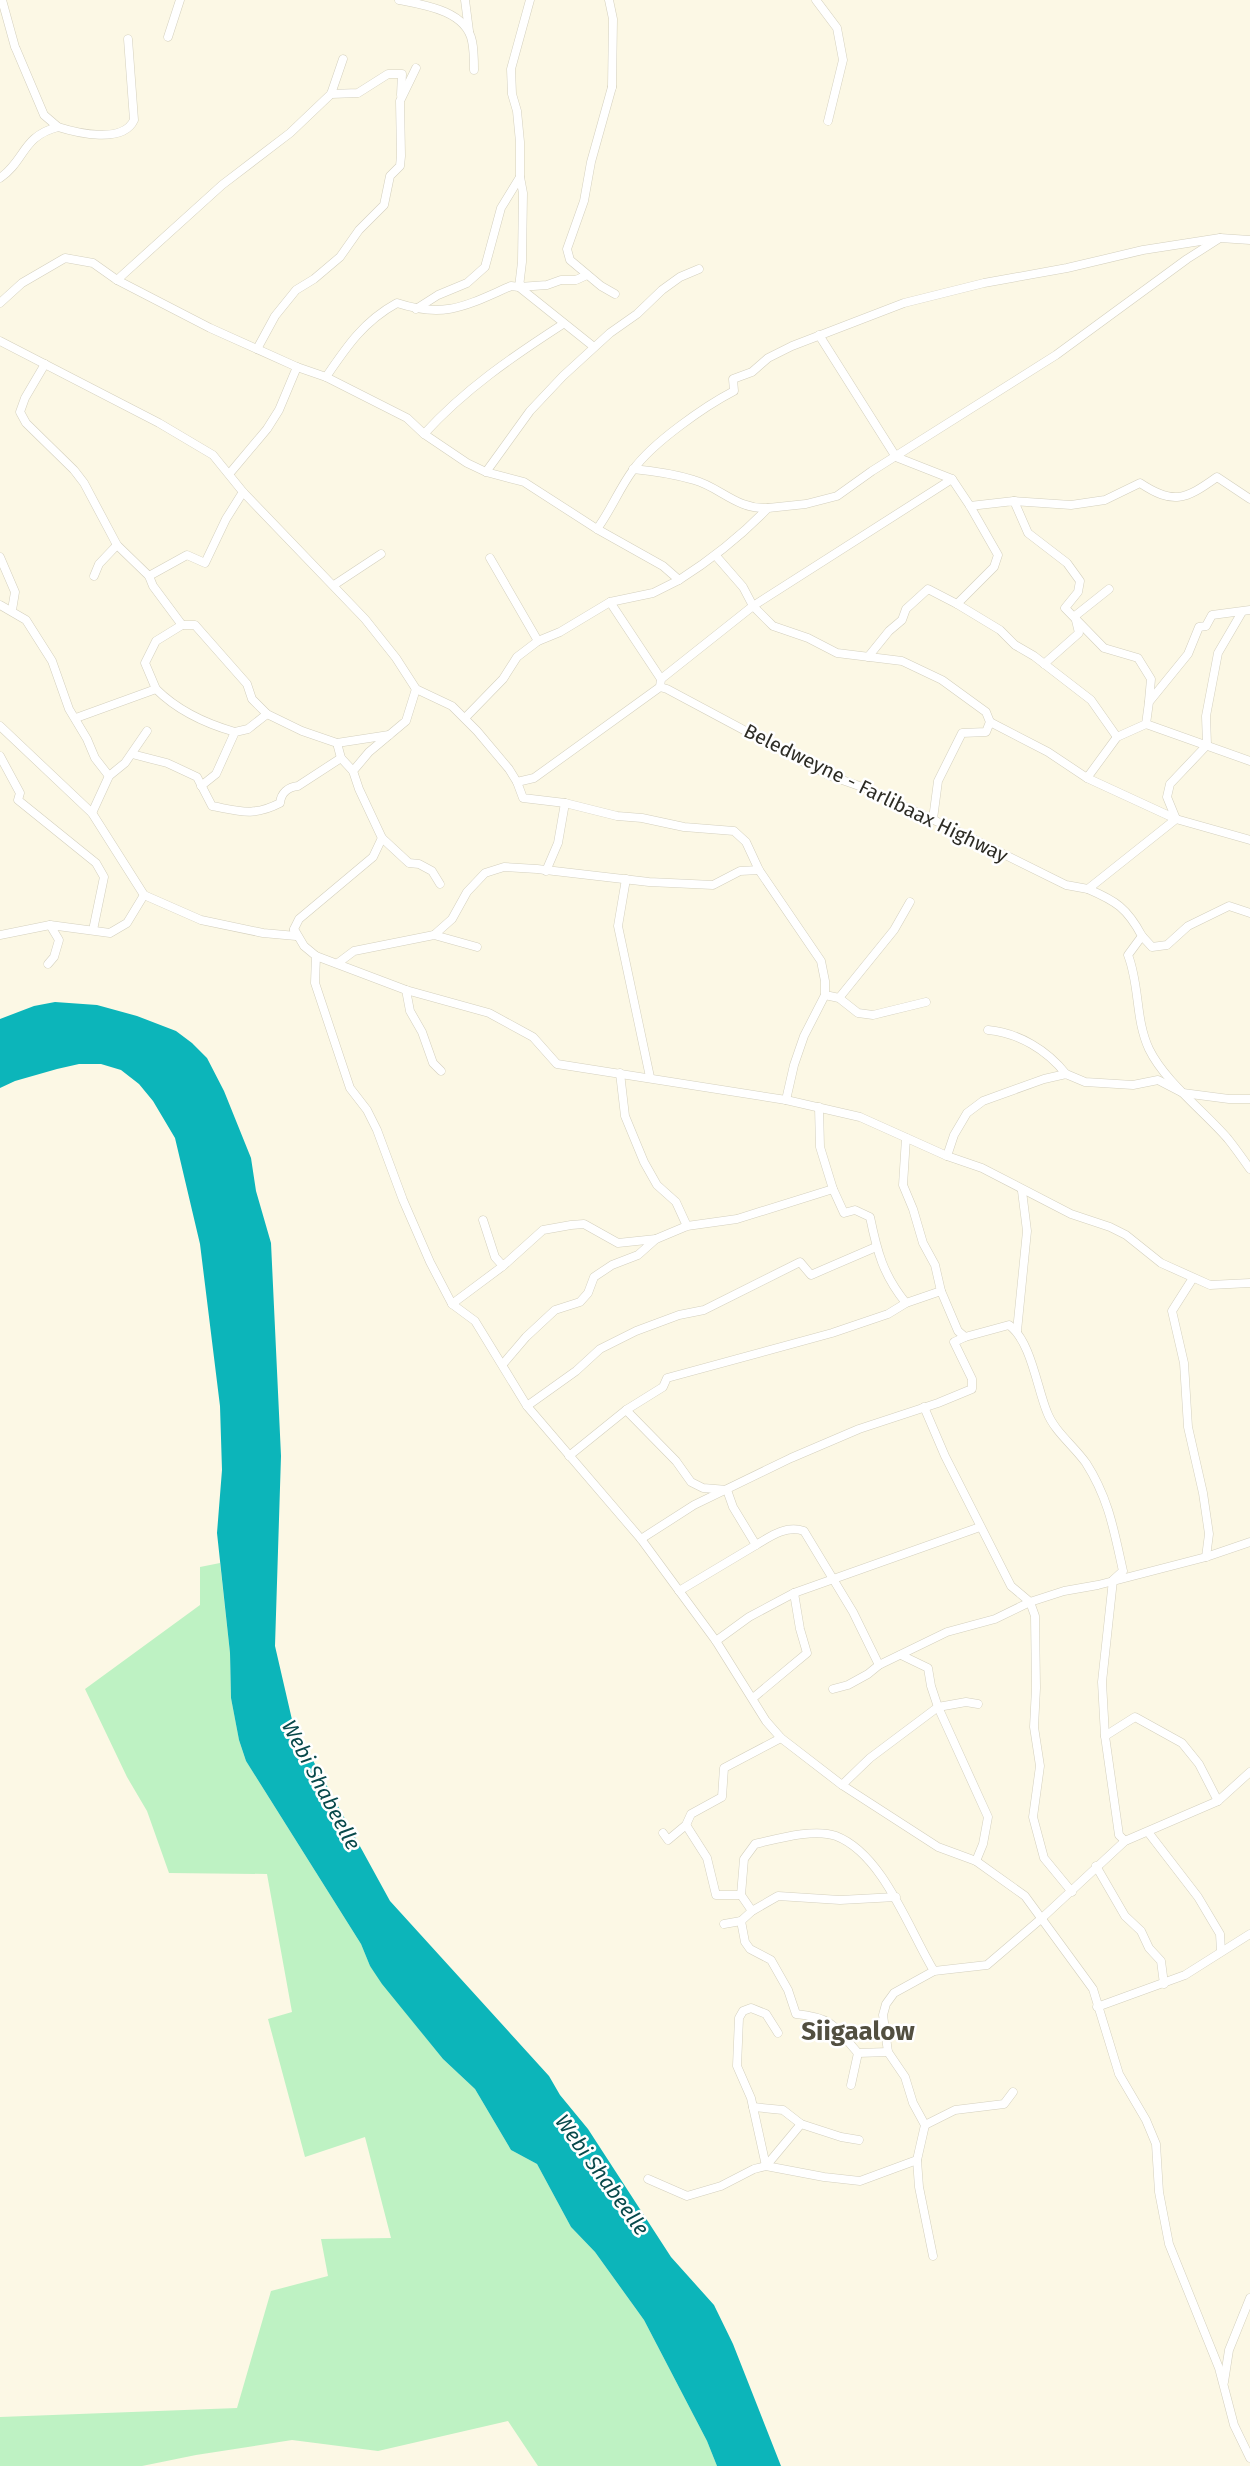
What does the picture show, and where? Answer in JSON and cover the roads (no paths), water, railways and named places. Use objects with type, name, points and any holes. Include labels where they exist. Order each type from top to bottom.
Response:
[{"type":"street","points":[[2,0],[15,48],[44,115],[58,126],[102,136],[115,134],[132,125],[135,120],[128,39]]},
{"type":"street","points":[[168,37],[180,0]]},
{"type":"street","points":[[399,0],[457,17],[469,32]]},
{"type":"street","points":[[465,0],[469,32],[473,42],[474,70]]},
{"type":"street","points":[[519,287],[522,262],[523,193],[519,177],[520,142],[517,111],[512,94],[511,69],[530,0]]},
{"type":"street","points":[[609,0],[613,19],[612,87],[591,162],[584,201],[567,249],[570,260],[615,294]]},
{"type":"street","points":[[816,0],[837,28],[843,60],[828,121]]},
{"type":"street","points":[[117,280],[222,184],[290,134],[331,94],[343,59]]},
{"type":"street","points":[[400,101],[416,68]]},
{"type":"street","points":[[257,348],[275,316],[296,290],[314,279],[340,257],[359,230],[384,205],[390,176],[400,166],[402,74],[388,74],[358,93],[331,94]]},
{"type":"street","points":[[0,178],[13,167],[31,140],[45,130],[58,126]]},
{"type":"street","points":[[416,309],[438,295],[467,283],[485,267],[501,207],[519,177]]},
{"type":"street","points":[[633,469],[697,480],[722,495],[755,509],[806,504],[837,496],[872,471],[1056,355],[1220,238]]},
{"type":"street","points":[[597,529],[610,512],[633,469],[667,437],[709,404],[734,391],[732,379],[752,372],[768,358],[819,335],[904,303],[984,283],[1067,268],[1143,250],[1220,238],[1250,240]]},
{"type":"street","points":[[0,303],[22,283],[65,258],[93,263],[117,280],[210,328],[297,367],[326,377],[407,418],[424,434],[467,463],[486,472],[524,482],[597,529],[663,566],[679,580]]},
{"type":"street","points":[[486,472],[547,392],[594,347],[637,314],[662,290],[681,277],[699,269]]},
{"type":"street","points":[[326,377],[353,337],[383,311],[397,303],[426,311],[458,309],[511,286],[547,285],[561,280],[576,280],[587,275]]},
{"type":"street","points":[[519,287],[594,347]]},
{"type":"street","points":[[424,434],[451,404],[512,357],[563,324]]},
{"type":"street","points":[[819,335],[896,457],[952,479],[998,555],[994,567],[957,604]]},
{"type":"street","points":[[0,341],[159,423],[213,455],[230,473],[243,492],[334,585],[396,658],[416,690],[452,706],[465,718],[508,769],[517,782],[523,798],[565,803],[617,816],[642,818],[684,827],[734,831],[746,842],[759,870],[821,961],[825,995],[804,1036],[786,1100]]},
{"type":"street","points":[[45,364],[25,398],[20,412],[26,423],[74,470],[84,483],[117,545],[149,576],[153,586],[182,625]]},
{"type":"street","points":[[230,473],[267,429],[279,410],[297,367]]},
{"type":"street","points":[[970,506],[1014,501],[1071,505],[1105,500],[1140,483],[1158,495],[1173,500],[1201,489],[1217,477],[1250,499]]},
{"type":"street","points":[[517,782],[534,778],[660,683],[753,606],[952,479]]},
{"type":"street","points":[[149,576],[187,555],[205,563],[226,519],[243,492]]},
{"type":"street","points":[[1014,501],[1028,533],[1067,564],[1080,581],[1078,592],[1065,608],[1104,648],[1138,658],[1151,679],[1146,724]]},
{"type":"street","points":[[465,718],[503,679],[517,657],[538,641],[560,632],[610,602],[653,593],[679,580],[716,556],[768,508]]},
{"type":"street","points":[[94,576],[99,564],[117,545]]},
{"type":"street","points":[[334,585],[381,554]]},
{"type":"street","points":[[716,556],[742,587],[753,606],[773,626],[808,638],[837,653],[902,661],[942,680],[986,712],[990,722],[1048,752],[1087,778],[1176,819],[1250,840]]},
{"type":"street","points":[[0,557],[15,592],[12,610]]},
{"type":"street","points":[[490,558],[538,641]]},
{"type":"street","points":[[868,657],[889,631],[902,620],[906,609],[928,589],[1000,630],[1015,645],[1091,700],[1117,737]]},
{"type":"street","points":[[1075,616],[1108,589]]},
{"type":"street","points":[[610,602],[660,683]]},
{"type":"street","points":[[0,605],[26,620],[52,661],[69,709],[76,718],[95,758],[109,776]]},
{"type":"street","points":[[1149,702],[1188,654],[1199,627],[1206,626],[1212,615],[1246,611]]},
{"type":"street","points":[[1176,819],[1167,797],[1170,784],[1207,745],[1206,716],[1218,653],[1246,611]]},
{"type":"street","points":[[1044,664],[1079,633],[1075,616]]},
{"type":"street","points":[[267,714],[248,729],[235,732],[199,718],[165,699],[156,689],[145,663],[156,641],[182,625],[195,625],[247,684],[252,699],[267,714],[337,743],[391,735]]},
{"type":"street","name":"Beledweyne - Farlibaax Highway","points":[[660,683],[667,689],[828,775],[865,788],[933,819],[1066,885],[1088,889],[1116,901],[1134,921],[1142,936]]},
{"type":"street","points":[[76,718],[156,689]]},
{"type":"street","points":[[353,771],[369,752],[406,721],[416,690]]},
{"type":"street","points":[[933,819],[938,781],[962,734],[986,732],[990,722]]},
{"type":"street","points":[[1087,778],[1117,737],[1146,724],[1250,761]]},
{"type":"street","points":[[92,813],[109,776],[125,763],[147,731]]},
{"type":"street","points":[[2,732],[92,813],[144,895],[201,920],[263,933],[296,936],[294,929],[299,919],[373,857],[382,838]]},
{"type":"street","points":[[201,786],[216,774],[235,732]]},
{"type":"street","points":[[337,743],[341,758],[353,771],[382,838],[409,863],[419,864],[432,871],[440,884]]},
{"type":"street","points":[[132,754],[185,770],[197,777],[212,806],[238,813],[255,812],[280,803],[285,791],[291,786],[298,786],[341,758]]},
{"type":"street","points":[[0,756],[20,793],[18,800],[96,863],[104,877],[93,930]]},
{"type":"street","points":[[546,871],[558,843],[565,803]]},
{"type":"street","points":[[1088,889],[1176,819]]},
{"type":"street","points":[[434,935],[452,919],[467,892],[485,873],[504,867],[649,882],[712,885],[740,871],[759,870]]},
{"type":"street","points":[[626,879],[618,926],[650,1077]]},
{"type":"street","points":[[0,935],[50,925],[110,933],[127,924],[144,895]]},
{"type":"street","points":[[839,998],[894,930],[910,902]]},
{"type":"street","points":[[1250,913],[1228,906],[1188,926],[1167,945],[1152,947],[1142,936],[1128,955],[1136,974],[1138,1015],[1149,1050],[1184,1093],[1228,1140],[1250,1169]]},
{"type":"street","points":[[48,964],[54,957],[59,939],[50,925]]},
{"type":"street","points":[[294,929],[304,946],[316,956],[406,990],[489,1013],[506,1021],[533,1037],[557,1064],[786,1100],[860,1117],[947,1156],[982,1168],[1022,1191],[1071,1214],[1126,1235],[1161,1263],[1209,1286],[1250,1283]]},
{"type":"street","points":[[338,963],[354,951],[434,935],[477,946]]},
{"type":"street","points":[[316,956],[315,983],[350,1088],[367,1110],[377,1130],[403,1200],[430,1262],[452,1304],[475,1321],[527,1406],[640,1539],[716,1641],[766,1721],[781,1738],[842,1785],[938,1847],[975,1861],[1024,1896],[1093,1989],[1119,2074],[1146,2120],[1155,2144],[1159,2192],[1169,2244],[1219,2368],[1234,2425],[1250,2458]]},
{"type":"street","points":[[406,990],[410,1011],[422,1032],[433,1063],[441,1071]]},
{"type":"street","points":[[825,995],[839,998],[858,1013],[873,1015],[926,1002]]},
{"type":"street","points":[[988,1029],[1004,1031],[1031,1044],[1053,1058],[1066,1074],[1085,1082],[1132,1085],[1158,1080],[1184,1093],[1229,1099],[1250,1099]]},
{"type":"street","points":[[620,1073],[625,1116],[644,1162],[657,1185],[676,1202],[687,1226]]},
{"type":"street","points":[[947,1156],[954,1135],[967,1113],[983,1101],[1044,1079],[1066,1074]]},
{"type":"street","points":[[819,1107],[820,1147],[833,1190],[844,1213],[855,1210],[870,1216],[876,1247],[890,1284],[906,1302]]},
{"type":"street","points":[[906,1138],[903,1185],[923,1243],[935,1265],[941,1291],[958,1331],[964,1337]]},
{"type":"street","points":[[452,1304],[503,1266],[543,1230],[571,1224],[584,1224],[618,1243],[656,1239],[687,1226],[747,1216],[833,1190]]},
{"type":"street","points":[[1017,1331],[1027,1231],[1022,1191]]},
{"type":"street","points":[[483,1220],[495,1257],[503,1266]]},
{"type":"street","points":[[503,1365],[526,1337],[555,1310],[580,1302],[588,1293],[594,1277],[612,1265],[638,1256],[656,1239]]},
{"type":"street","points":[[527,1406],[576,1371],[600,1349],[636,1331],[679,1315],[704,1310],[800,1262],[811,1275],[876,1247]]},
{"type":"street","points":[[1193,1278],[1172,1311],[1184,1363],[1188,1427],[1203,1493],[1209,1534],[1206,1557]]},
{"type":"street","points":[[569,1456],[626,1410],[663,1387],[668,1378],[832,1332],[888,1314],[906,1302],[941,1291]]},
{"type":"street","points":[[640,1539],[694,1505],[791,1458],[859,1429],[972,1389],[972,1379],[954,1342],[964,1337],[1009,1325],[1017,1331],[1027,1351],[1048,1415],[1086,1464],[1109,1507],[1123,1571],[1113,1580],[1102,1682],[1105,1736],[1119,1835],[1125,1841]]},
{"type":"street","points":[[924,1407],[945,1456],[1011,1586],[1030,1602],[1035,1616],[1034,1727],[1040,1766],[1033,1817],[1044,1858],[1072,1892]]},
{"type":"street","points":[[626,1410],[676,1461],[691,1482],[703,1488],[727,1490]]},
{"type":"street","points":[[727,1490],[733,1507],[756,1545]]},
{"type":"street","points":[[716,1641],[749,1617],[794,1593],[980,1527]]},
{"type":"street","points":[[678,1591],[781,1531],[790,1529],[804,1531],[834,1579],[879,1665]]},
{"type":"street","points":[[833,1689],[858,1680],[879,1665],[947,1632],[995,1619],[1030,1602],[1064,1591],[1206,1557],[1250,1542]]},
{"type":"street","points":[[753,1698],[807,1653],[794,1593]]},
{"type":"street","points":[[901,1655],[928,1668],[938,1707],[988,1817],[986,1833],[975,1861]]},
{"type":"street","points":[[842,1785],[870,1758],[938,1707],[966,1702],[978,1704]]},
{"type":"street","points":[[1105,1736],[1135,1717],[1182,1743],[1199,1764],[1218,1801]]},
{"type":"street","points":[[663,1833],[668,1840],[686,1825],[691,1814],[722,1797],[724,1768],[781,1738]]},
{"type":"street","points":[[933,2256],[922,2208],[917,2160],[925,2125],[913,2103],[905,2077],[888,2052],[883,2015],[886,2004],[894,1993],[934,1971],[987,1965],[1072,1892],[1096,1866],[1125,1841],[1218,1801],[1250,1772]]},
{"type":"street","points":[[686,1825],[707,1858],[716,1895],[741,1895]]},
{"type":"street","points":[[1148,1832],[1209,1916],[1220,1934],[1221,1951]]},
{"type":"street","points":[[752,1911],[741,1895],[744,1859],[755,1844],[797,1835],[835,1836],[863,1853],[896,1897],[934,1971]]},
{"type":"street","points":[[1096,1866],[1125,1916],[1142,1931],[1149,1948],[1161,1960],[1164,1984]]},
{"type":"street","points":[[724,1924],[741,1921],[752,1911],[778,1896],[840,1900],[896,1897]]},
{"type":"street","points":[[741,1921],[745,1942],[750,1949],[771,1960],[788,1990],[796,2014],[825,2020],[835,2025],[858,2053]]},
{"type":"street","points":[[1097,2007],[1185,1975],[1250,1934]]},
{"type":"street","points":[[766,2166],[753,2107],[737,2066],[742,2011],[751,2008],[766,2014],[778,2033]]},
{"type":"street","points":[[858,2053],[888,2052]]},
{"type":"street","points":[[851,2085],[858,2053]]},
{"type":"street","points":[[925,2125],[955,2110],[1004,2104],[1013,2092]]},
{"type":"street","points":[[753,2107],[783,2110],[801,2124],[841,2137],[859,2140]]},
{"type":"street","points":[[766,2166],[801,2124]]},
{"type":"street","points":[[648,2179],[687,2196],[721,2186],[754,2169],[766,2166],[860,2181],[917,2160]]},
{"type":"street","points":[[1223,2386],[1229,2350],[1250,2298]]},
{"type":"water","name":"Webi Shabeelle","points":[[55,1002],[97,1005],[137,1016],[176,1031],[207,1058],[224,1091],[251,1158],[256,1191],[271,1243],[281,1456],[275,1646],[293,1724],[390,1901],[549,2076],[560,2095],[588,2129],[671,2257],[714,2305],[733,2344],[781,2466],[717,2466],[707,2441],[644,2320],[595,2252],[571,2227],[537,2164],[511,2150],[475,2089],[443,2059],[382,1984],[370,1966],[361,1944],[246,1761],[239,1740],[231,1698],[230,1653],[217,1533],[222,1470],[220,1406],[200,1244],[175,1138],[153,1101],[139,1084],[121,1070],[101,1064],[79,1064],[57,1069],[15,1081],[0,1088],[0,1019],[34,1006]]},
{"type":"district","name":"Siigaalow","points":[[858,2031]]}]
